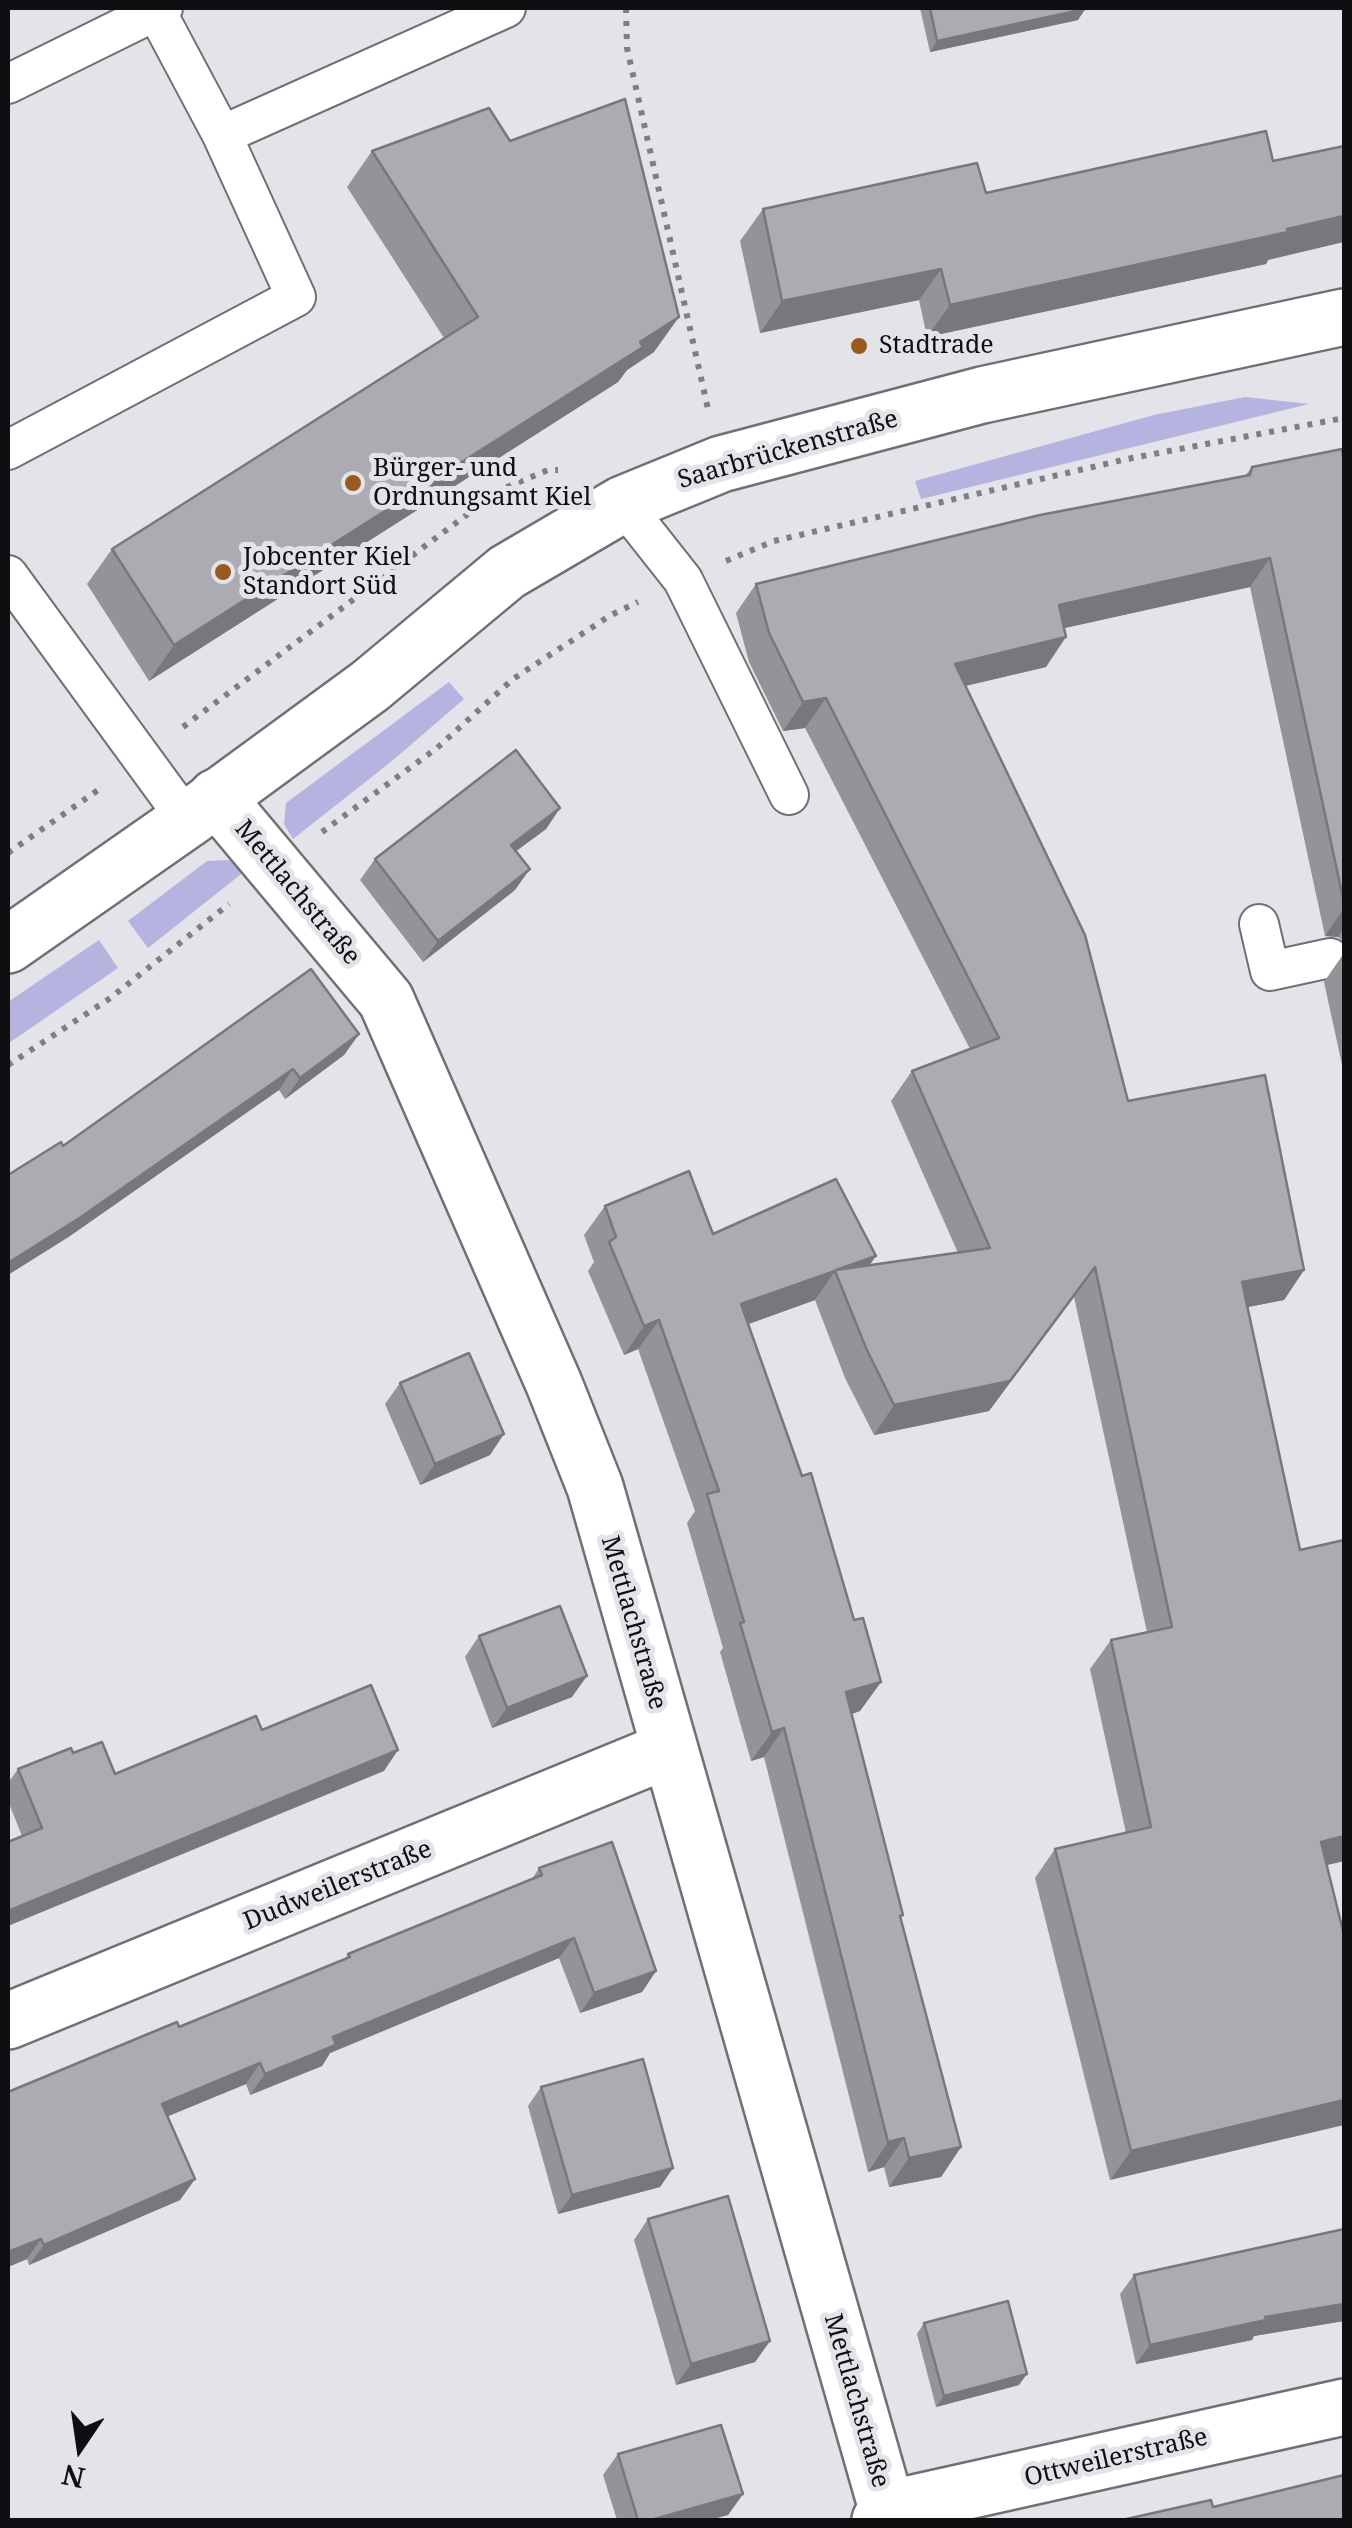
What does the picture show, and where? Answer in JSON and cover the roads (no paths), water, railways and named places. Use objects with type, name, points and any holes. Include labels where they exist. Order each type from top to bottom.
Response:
[{"type":"street","name":"Saarbrückenstraße","points":[[8,945],[370,686],[508,572],[623,504],[721,464],[982,395],[1344,317]]},
{"type":"street","name":"Mettlachstraße","points":[[202,808],[386,1000],[554,1384],[594,1488],[884,2515]]},
{"type":"street","name":"Dudweilerstraße","points":[[8,2021],[668,1750]]},
{"type":"street","name":"Ottweilerstraße","points":[[884,2515],[1344,2406]]},
{"type":"lane","points":[[222,135],[506,8]]},
{"type":"lane","points":[[8,84],[160,9],[296,298],[8,450]]},
{"type":"lane","points":[[623,504],[682,580],[790,795]]},
{"type":"lane","points":[[8,575],[144,757],[202,808]]},
{"type":"lane","points":[[1259,924],[1270,970],[1330,958]]},
{"type":"place","name":"Stadtrade","points":[[859,346]]},
{"type":"place","name":"Bürger- und Ordnungsamt Kiel","points":[[353,483]]},
{"type":"place","name":"Jobcenter Kiel Standort Süd","points":[[223,572]]}]
